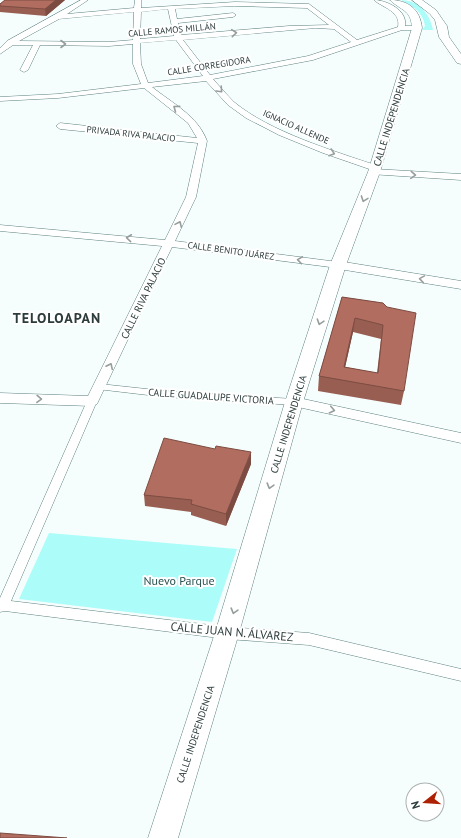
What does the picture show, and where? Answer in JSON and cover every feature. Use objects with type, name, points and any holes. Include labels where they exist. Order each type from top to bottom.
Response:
[{"type":"main road","points":[[394,0],[403,5],[410,23]]},
{"type":"main road","points":[[416,0],[432,12],[442,26],[444,37],[460,58]]},
{"type":"main road","name":"CALLE INDEPENDENCIA","points":[[162,838],[227,633],[294,402],[338,265],[375,170],[410,23]]},
{"type":"street","points":[[0,52],[10,43],[59,17],[85,0]]},
{"type":"street","points":[[377,0],[396,11],[403,24],[410,23]]},
{"type":"street","points":[[59,17],[138,5],[171,7],[259,3],[309,6],[355,42]]},
{"type":"street","points":[[138,5],[136,42],[137,64],[146,86],[191,121],[200,133],[203,141]]},
{"type":"street","name":"IGNACIO ALLENDE","points":[[171,7],[178,38],[208,78],[231,103],[249,116],[282,133],[375,170]]},
{"type":"street","points":[[174,21],[233,15]]},
{"type":"street","name":"CALLE CORREGIDORA","points":[[0,99],[58,96],[208,78],[310,58],[410,23]]},
{"type":"street","name":"CALLE RAMOS MILLÁN","points":[[10,43],[109,44],[302,27],[335,27]]},
{"type":"street","points":[[24,70],[37,44]]},
{"type":"street","name":"PRIVADA RIVA PALACIO","points":[[60,126],[203,141]]},
{"type":"street","name":"CALLE RIVA PALACIO","points":[[1,606],[92,401],[191,197],[203,141]]},
{"type":"street","points":[[375,170],[461,177]]},
{"type":"street","name":"CALLE BENITO JUÁREZ","points":[[0,228],[75,232],[170,243],[338,265],[461,285]]},
{"type":"street","name":"CALLE GUADALUPE VICTORIA","points":[[100,387],[165,394],[294,402],[461,438]]},
{"type":"street","points":[[0,398],[92,401]]},
{"type":"street","name":"CALLE JUAN N. ÁLVAREZ","points":[[1,606],[227,633],[309,639],[461,675]]},
{"type":"green space","points":[[401,0],[413,2],[423,9],[432,24],[433,30],[422,30],[425,26],[420,13]]},
{"type":"green space","name":"Nuevo Parque","points":[[49,533],[237,549],[212,622],[19,599]]},
{"type":"building","points":[[5,0],[56,0],[45,9],[0,6],[0,4]]},
{"type":"building","points":[[342,297],[383,303],[387,307],[416,313],[404,391],[319,376]],"holes":[[[355,318],[383,325],[378,373],[344,367]]]},
{"type":"building","points":[[164,438],[215,449],[216,446],[251,452],[226,514],[191,504],[192,500],[144,495]]},
{"type":"building","points":[[0,833],[67,838],[0,838]]},
{"type":"district","name":"TELOLOAPAN","points":[[57,318]]}]
